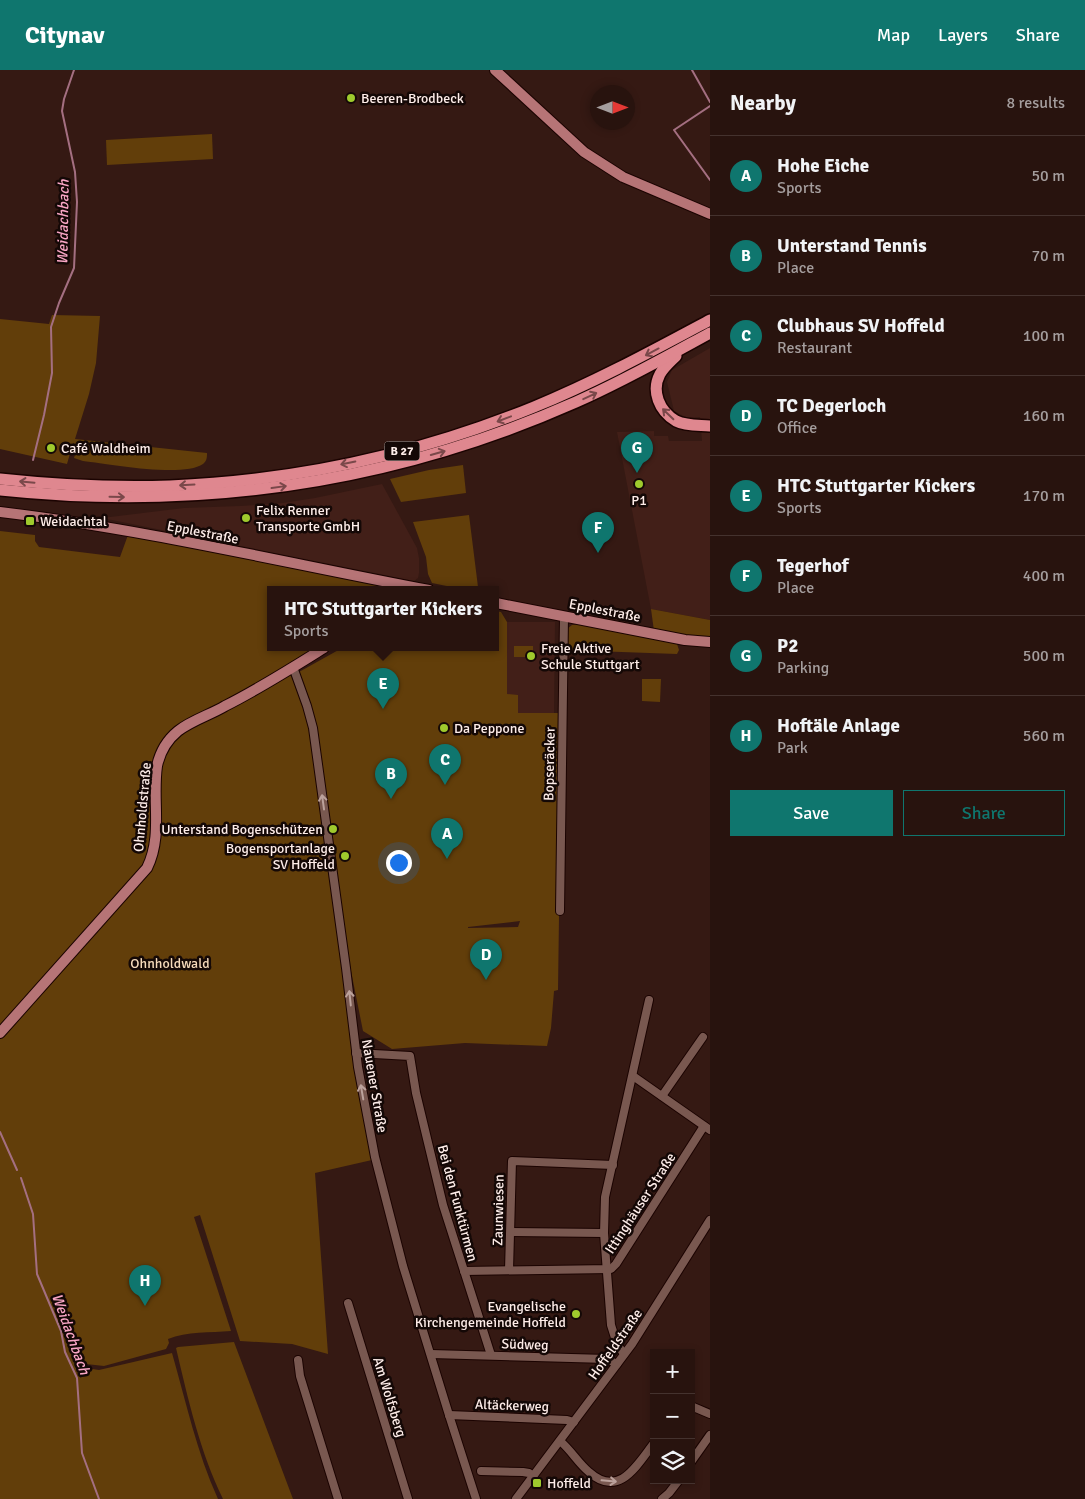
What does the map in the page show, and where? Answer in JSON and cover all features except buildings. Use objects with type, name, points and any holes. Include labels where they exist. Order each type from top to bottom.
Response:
[{"type":"highway","points":[[710,313],[685,340],[666,365],[661,372],[657,387],[660,406],[676,421],[685,424],[710,426]]},
{"type":"highway","name":"B 27","points":[[0,490],[53,490],[149,498],[201,496],[316,482],[386,467],[498,434],[612,385],[685,340],[710,320]]},
{"type":"highway","name":"B 27","points":[[685,340],[710,333]]},
{"type":"highway","name":"B 27","points":[[0,479],[53,490]]},
{"type":"main road","points":[[495,70],[584,152],[623,177],[710,214]]},
{"type":"main road","name":"Epplestraße","points":[[0,512],[49,517],[108,527],[394,586]]},
{"type":"main road","name":"Epplestraße","points":[[499,604],[690,641],[710,642]]},
{"type":"main road","name":"Ohnholdstraße","points":[[0,1033],[147,868],[156,839],[157,767],[166,743],[178,730],[187,724],[224,707],[319,651]]},
{"type":"street","name":"Bopseräcker","points":[[560,911],[564,617]]},
{"type":"street","name":"Nauener Straße","points":[[293,667],[313,728],[356,1050],[375,1157],[403,1266],[476,1499]]},
{"type":"street","points":[[624,1354],[617,1344],[611,1325],[604,1232],[605,1197],[649,1000]]},
{"type":"street","points":[[662,1096],[703,1037]]},
{"type":"street","name":"Bei den Funktürmen","points":[[356,1050],[410,1056],[416,1093],[443,1205],[491,1355]]},
{"type":"street","points":[[632,1076],[707,1128]]},
{"type":"street","name":"Ittinghäuser Straße","points":[[464,1271],[611,1270],[707,1128]]},
{"type":"street","name":"Zaunwiesen","points":[[510,1270],[512,1161],[613,1164]]},
{"type":"street","name":"Hoffeldstraße","points":[[516,1499],[640,1332],[710,1220]]},
{"type":"street","points":[[510,1232],[604,1232]]},
{"type":"street","name":"Am Wolfsberg","points":[[348,1303],[408,1499]]},
{"type":"street","name":"Südweg","points":[[431,1354],[607,1359],[617,1364]]},
{"type":"street","points":[[298,1360],[300,1376],[338,1499]]},
{"type":"street","points":[[695,1408],[710,1414]]},
{"type":"street","name":"Altäckerweg","points":[[449,1415],[567,1420],[574,1422]]},
{"type":"street","points":[[695,1456],[710,1435]]},
{"type":"street","points":[[560,1441],[567,1446],[588,1472],[602,1482],[616,1483],[628,1476],[650,1448]]},
{"type":"street","points":[[481,1471],[523,1472],[533,1476]]},
{"type":"street","points":[[662,1499],[676,1484]]},
{"type":"shaded area","points":[[710,348],[710,620],[651,609],[617,432],[654,431],[654,436],[668,436],[669,441],[702,441],[700,417],[687,418],[674,411],[667,382],[672,370]]},
{"type":"shaded area","points":[[382,484],[417,548],[419,573],[418,578],[414,581],[102,518],[184,508],[283,503]]},
{"type":"shaded area","name":"Freie Aktive Schule Stuttgart","points":[[507,622],[555,622],[554,713],[518,713],[518,695],[507,695]]},
{"type":"green space","points":[[212,134],[213,159],[107,165],[106,140]]},
{"type":"green space","points":[[52,315],[100,316],[96,363],[89,394],[75,439],[207,453],[204,463],[193,468],[163,470],[83,461],[74,458],[78,445],[73,443],[67,464],[0,449],[0,319],[49,324]]},
{"type":"green space","points":[[463,465],[466,493],[401,502],[390,479],[429,470]]},
{"type":"green space","points":[[469,515],[478,586],[447,586],[432,583],[428,574],[426,557],[413,522]]},
{"type":"green space","name":"Ohnholdwald","points":[[0,531],[35,535],[35,541],[39,547],[120,557],[128,535],[296,567],[383,586],[267,586],[267,651],[310,651],[290,665],[299,672],[337,651],[499,651],[499,612],[501,612],[507,622],[507,694],[518,695],[518,713],[565,713],[558,990],[554,991],[551,1028],[547,1046],[465,1043],[392,1049],[363,1031],[345,941],[372,1160],[315,1173],[328,1354],[292,1344],[240,1341],[200,1215],[194,1217],[231,1331],[191,1333],[175,1336],[168,1339],[169,1343],[166,1349],[104,1366],[86,1364],[86,1368],[99,1370],[172,1353],[198,1446],[218,1499],[0,1499]],"holes":[[[520,921],[518,927],[468,927]]]},
{"type":"green space","points":[[651,609],[710,620],[710,637],[699,639],[654,631]]},
{"type":"green space","points":[[580,624],[672,641],[677,644],[679,650],[677,654],[566,650],[567,629],[572,625]]},
{"type":"green space","points":[[514,646],[533,646],[533,657],[514,657]]},
{"type":"green space","points":[[642,679],[661,679],[660,702],[642,701]]},
{"type":"green space","points":[[234,1342],[293,1499],[223,1499],[208,1463],[195,1425],[176,1348]]},
{"type":"waterway","name":"Weidachbach","points":[[33,460],[52,373],[51,327],[74,268],[77,202],[75,172],[62,111],[74,70]]},
{"type":"waterway","points":[[692,70],[710,102]]},
{"type":"waterway","points":[[710,106],[674,130],[710,180]]},
{"type":"waterway","name":"Weidachbach","points":[[0,1132],[17,1170]]},
{"type":"waterway","name":"Weidachbach","points":[[21,1178],[33,1214],[37,1274],[61,1331],[65,1352],[77,1378],[82,1453],[99,1499]]},
{"type":"place","name":"Beeren-Brodbeck","points":[[351,98]]},
{"type":"place","name":"Café Waldheim","points":[[51,448]]},
{"type":"place","name":"P2","points":[[637,473]]},
{"type":"place","name":"P1","points":[[639,484]]},
{"type":"place","name":"Felix Renner Transporte GmbH","points":[[246,518]]},
{"type":"place","name":"Weidachtal","points":[[30,521]]},
{"type":"place","name":"Tegerhof","points":[[598,553]]},
{"type":"place","name":"Freie Aktive Schule Stuttgart","points":[[531,656]]},
{"type":"place","name":"HTC Stuttgarter Kickers","points":[[383,709]]},
{"type":"place","name":"Da Peppone","points":[[444,728]]},
{"type":"place","name":"Clubhaus SV Hoffeld","points":[[445,785]]},
{"type":"place","name":"Unterstand Tennis","points":[[391,799]]},
{"type":"place","name":"Unterstand Bogenschützen","points":[[333,829]]},
{"type":"place","name":"Bogensportanlage SV Hoffeld","points":[[345,856]]},
{"type":"place","name":"Hohe Eiche","points":[[447,859]]},
{"type":"place","name":"TC Degerloch","points":[[486,980]]},
{"type":"place","name":"Hoftäle Anlage","points":[[145,1306]]},
{"type":"place","name":"Evangelische Kirchengemeinde Hoffeld","points":[[576,1314]]},
{"type":"place","name":"Hoffeld","points":[[537,1483]]}]
